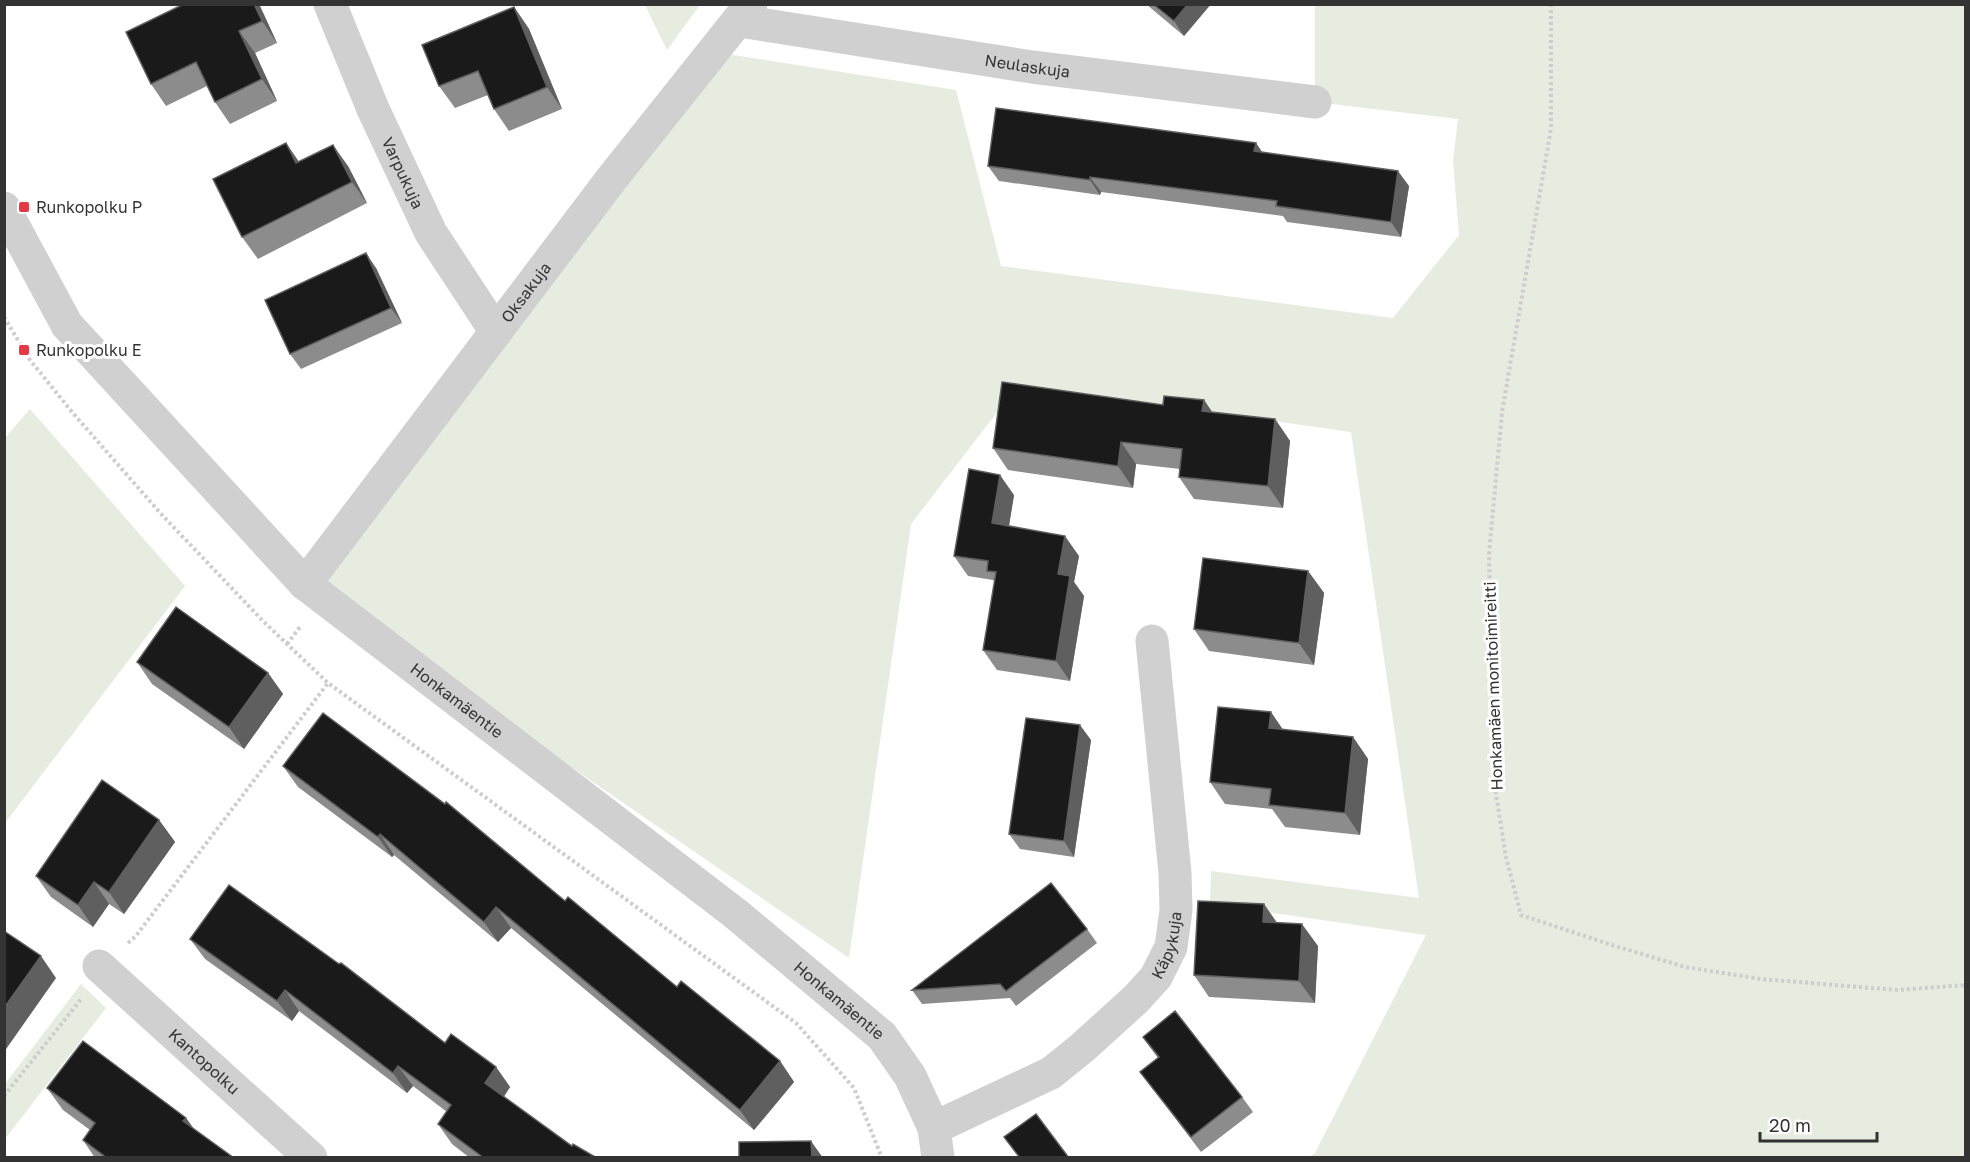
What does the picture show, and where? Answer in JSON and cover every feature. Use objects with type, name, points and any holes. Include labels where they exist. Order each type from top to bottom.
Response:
[{"type":"street","name":"Varpukuja","points":[[330,4],[373,109],[431,233],[496,332]]},
{"type":"street","name":"Oksakuja","points":[[304,584],[613,177],[746,13]]},
{"type":"street","name":"Neulaskuja","points":[[746,13],[1032,67],[1315,102]]},
{"type":"street","name":"Honkamäentie","points":[[4,208],[67,325],[304,584],[736,914],[882,1036],[910,1076],[936,1143]]},
{"type":"street","name":"Käpykuja","points":[[936,1143],[1052,1072],[1082,1048],[1136,999],[1156,977],[1172,947],[1176,910],[1175,873],[1152,641]]},
{"type":"street","name":"Kantopolku","points":[[99,966],[311,1158]]},
{"type":"path","name":"Honkamäen monitoimireitti","points":[[1551,4],[1551,129],[1502,412],[1489,554],[1494,782],[1506,857],[1521,915],[1685,967],[1761,978],[1897,990],[1965,985]]},
{"type":"path","points":[[4,317],[30,360],[72,412],[162,515],[264,622],[328,683],[796,1023],[854,1088],[882,1158]]},
{"type":"path","points":[[4,1096],[89,988],[99,966],[135,937],[328,683]]},
{"type":"shaded area","points":[[645,5],[700,5],[667,50]]},
{"type":"shaded area","points":[[1315,5],[1965,5],[1965,1157],[1309,1157],[1315,1153],[1426,935],[1210,904],[1211,871],[1419,898],[1351,432],[1018,385],[911,524],[849,958],[305,584],[714,52],[956,90],[1001,266],[1393,318],[1459,235],[1453,161],[1458,119],[1315,102]]},
{"type":"shaded area","points":[[30,409],[185,586],[5,823],[5,438]]},
{"type":"shaded area","points":[[81,984],[106,1008],[5,1139],[5,1084]]},
{"type":"building","points":[[184,4],[254,4],[262,21],[239,31],[262,79],[215,102],[196,62],[151,84],[126,32]]},
{"type":"building","points":[[1153,4],[1188,4],[1174,21]]},
{"type":"building","points":[[514,7],[547,87],[494,109],[478,71],[439,86],[422,45]]},
{"type":"building","points":[[996,108],[1256,143],[1254,151],[1398,171],[1391,222],[1276,206],[1277,201],[988,166]]},
{"type":"building","points":[[286,143],[296,163],[333,145],[352,182],[242,237],[213,179]]},
{"type":"building","points":[[366,253],[391,308],[290,354],[265,300]]},
{"type":"building","points":[[1002,382],[1163,405],[1164,396],[1204,400],[1202,411],[1275,419],[1268,486],[1179,477],[1182,449],[1121,442],[1118,466],[993,448]]},
{"type":"building","points":[[969,469],[1000,475],[992,523],[1065,536],[1058,574],[1070,576],[1056,661],[983,650],[996,572],[987,571],[988,561],[954,556]]},
{"type":"building","points":[[1203,558],[1308,571],[1299,643],[1194,629]]},
{"type":"building","points":[[176,607],[268,673],[229,727],[137,662]]},
{"type":"building","points":[[1218,707],[1271,712],[1269,728],[1353,737],[1345,813],[1269,805],[1271,789],[1210,782]]},
{"type":"building","points":[[323,713],[445,804],[446,802],[565,901],[568,897],[677,987],[681,981],[780,1061],[740,1110],[496,907],[484,922],[380,834],[378,837],[283,766]]},
{"type":"building","points":[[1026,718],[1080,725],[1064,841],[1009,834]]},
{"type":"building","points":[[102,780],[159,820],[109,892],[94,882],[78,905],[36,876]]},
{"type":"building","points":[[1051,883],[1087,929],[1006,991],[1000,984],[912,990]]},
{"type":"building","points":[[229,885],[339,964],[341,963],[445,1043],[451,1034],[496,1067],[485,1083],[572,1146],[573,1144],[597,1158],[484,1158],[438,1124],[451,1105],[398,1066],[393,1073],[285,990],[277,1001],[190,939]]},
{"type":"building","points":[[1198,901],[1264,904],[1263,922],[1302,924],[1299,981],[1194,975]]},
{"type":"building","points":[[4,931],[41,956],[4,1008]]},
{"type":"building","points":[[1175,1011],[1242,1097],[1191,1137],[1140,1072],[1159,1057],[1143,1037]]},
{"type":"building","points":[[83,1041],[186,1118],[183,1121],[234,1158],[107,1158],[83,1140],[95,1123],[47,1088]]},
{"type":"building","points":[[1036,1114],[1069,1158],[1020,1158],[1004,1137]]},
{"type":"building","points":[[811,1141],[812,1158],[739,1158],[739,1142]]},
{"type":"place","name":"Runkopolku P","points":[[24,207]]},
{"type":"place","name":"Runkopolku E","points":[[24,350]]}]
